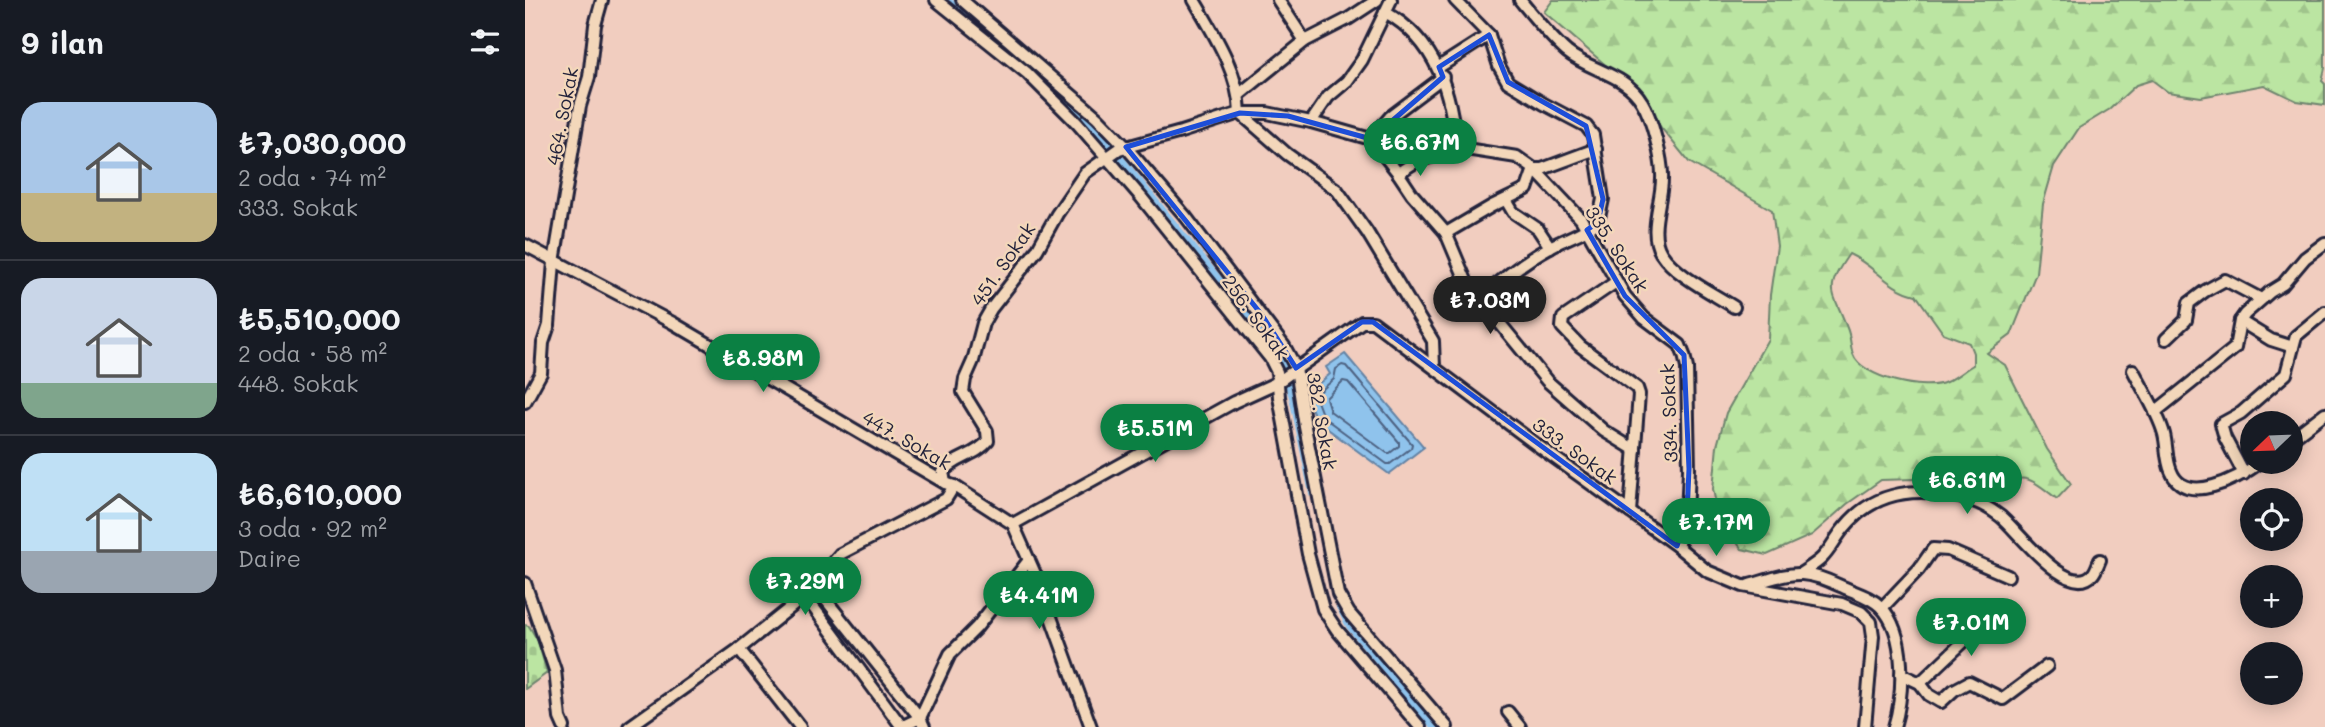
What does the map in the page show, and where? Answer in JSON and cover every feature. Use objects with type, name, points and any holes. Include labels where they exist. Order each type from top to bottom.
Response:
[{"type":"street","name":"464. Sokak","points":[[525,402],[541,373],[543,343],[549,325],[554,262],[580,106],[589,77],[594,25],[602,0]]},
{"type":"street","name":"256. Sokak","points":[[936,0],[1027,73],[1077,123],[1115,152],[1141,197],[1270,358],[1279,381],[1308,554],[1323,609],[1337,630],[1420,727]]},
{"type":"street","name":"382. Sokak","points":[[962,0],[1097,117],[1115,152],[1156,180],[1284,346],[1294,370],[1338,594],[1349,612],[1447,727]]},
{"type":"street","points":[[1193,0],[1211,29],[1240,94],[1240,113],[1287,154],[1337,190],[1367,232],[1433,341],[1434,367]]},
{"type":"street","points":[[1278,0],[1305,41]]},
{"type":"street","points":[[1240,94],[1305,41],[1348,19],[1377,0]]},
{"type":"street","points":[[1311,122],[1328,97],[1347,81],[1361,60],[1391,0]]},
{"type":"street","points":[[1455,0],[1489,35],[1499,66],[1508,82],[1587,126],[1593,135],[1603,199],[1598,222],[1550,247],[1501,279],[1480,299]]},
{"type":"street","points":[[1520,0],[1566,51],[1621,81],[1641,100],[1648,114],[1663,177],[1655,231],[1661,254],[1674,268],[1734,307]]},
{"type":"street","points":[[1385,12],[1400,20],[1414,33],[1441,72],[1455,133],[1456,150]]},
{"type":"street","points":[[1371,139],[1390,117],[1441,72],[1489,35]]},
{"type":"street","points":[[1115,152],[1240,113],[1267,113],[1371,139],[1412,194],[1446,233],[1467,282],[1547,381],[1604,431],[1635,450]]},
{"type":"street","name":"335. Sokak","points":[[1398,173],[1417,161],[1456,150],[1466,149],[1517,157],[1534,169],[1581,219],[1616,282],[1644,318],[1661,329]]},
{"type":"street","points":[[1446,233],[1492,206],[1527,190],[1534,169],[1542,169],[1596,149]]},
{"type":"street","name":"451. Sokak","points":[[949,484],[943,472],[949,464],[983,448],[988,442],[987,431],[963,391],[983,323],[1037,250],[1085,173],[1115,152]]},
{"type":"street","points":[[1506,200],[1513,212],[1538,229],[1550,247]]},
{"type":"street","points":[[2155,412],[2235,348],[2240,321],[2245,314],[2283,284],[2305,257],[2325,243]]},
{"type":"street","name":"447. Sokak","points":[[525,245],[673,323],[1013,524]]},
{"type":"street","points":[[2166,340],[2186,320],[2189,303],[2225,280],[2262,299]]},
{"type":"street","points":[[1616,282],[1563,318],[1562,327],[1580,346],[1637,388],[1639,394],[1630,512]]},
{"type":"street","points":[[2243,411],[2286,374],[2296,337],[2325,312]]},
{"type":"street","points":[[2240,321],[2271,340],[2293,347]]},
{"type":"street","name":"333. Sokak","points":[[1013,524],[1234,402],[1279,381],[1361,322],[1373,322],[1677,546],[1707,571],[1744,586],[1842,604],[1861,612],[1871,622],[1873,636],[1865,727]]},
{"type":"street","name":"334. Sokak","points":[[1661,329],[1679,345],[1685,355],[1687,368],[1687,516],[1677,546]]},
{"type":"street","points":[[2133,370],[2164,433],[2171,473],[2179,484],[2187,489],[2202,488],[2244,474]]},
{"type":"street","points":[[2303,430],[2325,413]]},
{"type":"street","points":[[2240,414],[2221,424],[2224,438],[2240,467]]},
{"type":"street","points":[[632,726],[739,649],[805,596],[840,554],[946,499],[949,484]]},
{"type":"street","points":[[1800,574],[1822,558],[1860,511],[1890,494],[1906,492],[1967,499],[1984,507],[2002,517],[2028,546],[2059,572],[2074,580],[2085,579],[2094,573],[2099,560]]},
{"type":"street","points":[[1013,524],[1091,727]]},
{"type":"street","points":[[1882,608],[1919,569],[1933,549],[1948,550],[2008,576]]},
{"type":"street","points":[[922,723],[950,654],[977,627],[1029,560]]},
{"type":"street","points":[[1744,586],[1800,574],[1821,577],[1882,608],[1899,640],[1901,674],[1894,727]]},
{"type":"street","points":[[525,583],[555,670],[564,727]]},
{"type":"street","points":[[814,585],[922,723]]},
{"type":"street","points":[[805,596],[901,727],[922,723]]},
{"type":"street","points":[[1920,682],[1999,608]]},
{"type":"street","points":[[525,612],[538,622]]},
{"type":"street","points":[[525,618],[538,622]]},
{"type":"street","points":[[739,649],[799,726]]},
{"type":"street","points":[[1901,674],[1920,682],[1929,695],[1941,702],[1954,690],[1969,682],[2003,699],[2047,666]]},
{"type":"street","points":[[1508,712],[1520,727]]},
{"type":"highlighted area","points":[[1489,35],[1508,82],[1586,126],[1603,199],[1598,222],[1587,230],[1625,296],[1684,355],[1689,469],[1687,516],[1677,546],[1373,322],[1362,322],[1296,368],[1262,315],[1126,147],[1240,113],[1288,116],[1371,139],[1443,77],[1439,67]]},
{"type":"green space","points":[[1553,0],[2325,0],[2325,68],[2322,81],[2325,84],[2325,105],[2297,101],[2264,85],[2201,97],[2168,92],[2152,80],[2136,85],[2110,109],[2079,128],[2054,166],[2043,204],[2036,273],[2011,335],[1987,353],[2005,365],[2047,449],[2071,484],[2057,499],[2035,483],[2021,478],[1983,494],[1953,485],[1915,479],[1881,480],[1847,504],[1812,535],[1767,555],[1742,549],[1719,520],[1713,489],[1717,446],[1726,413],[1768,339],[1770,295],[1777,246],[1772,210],[1689,162],[1658,124],[1628,79],[1609,68],[1544,12]],"holes":[[[1849,254],[1897,288],[1916,295],[1943,333],[1969,343],[1973,353],[1973,365],[1946,382],[1924,385],[1895,381],[1858,363],[1833,291],[1835,276]]]},
{"type":"green space","points":[[525,625],[529,626],[538,641],[547,673],[525,689]]},
{"type":"water","points":[[1345,354],[1424,447],[1389,474],[1317,421],[1305,395],[1330,374],[1326,367]]},
{"type":"waterway","points":[[947,0],[1092,124],[1279,354],[1293,397],[1313,493]]},
{"type":"waterway","points":[[1340,607],[1350,626],[1434,727]]}]
